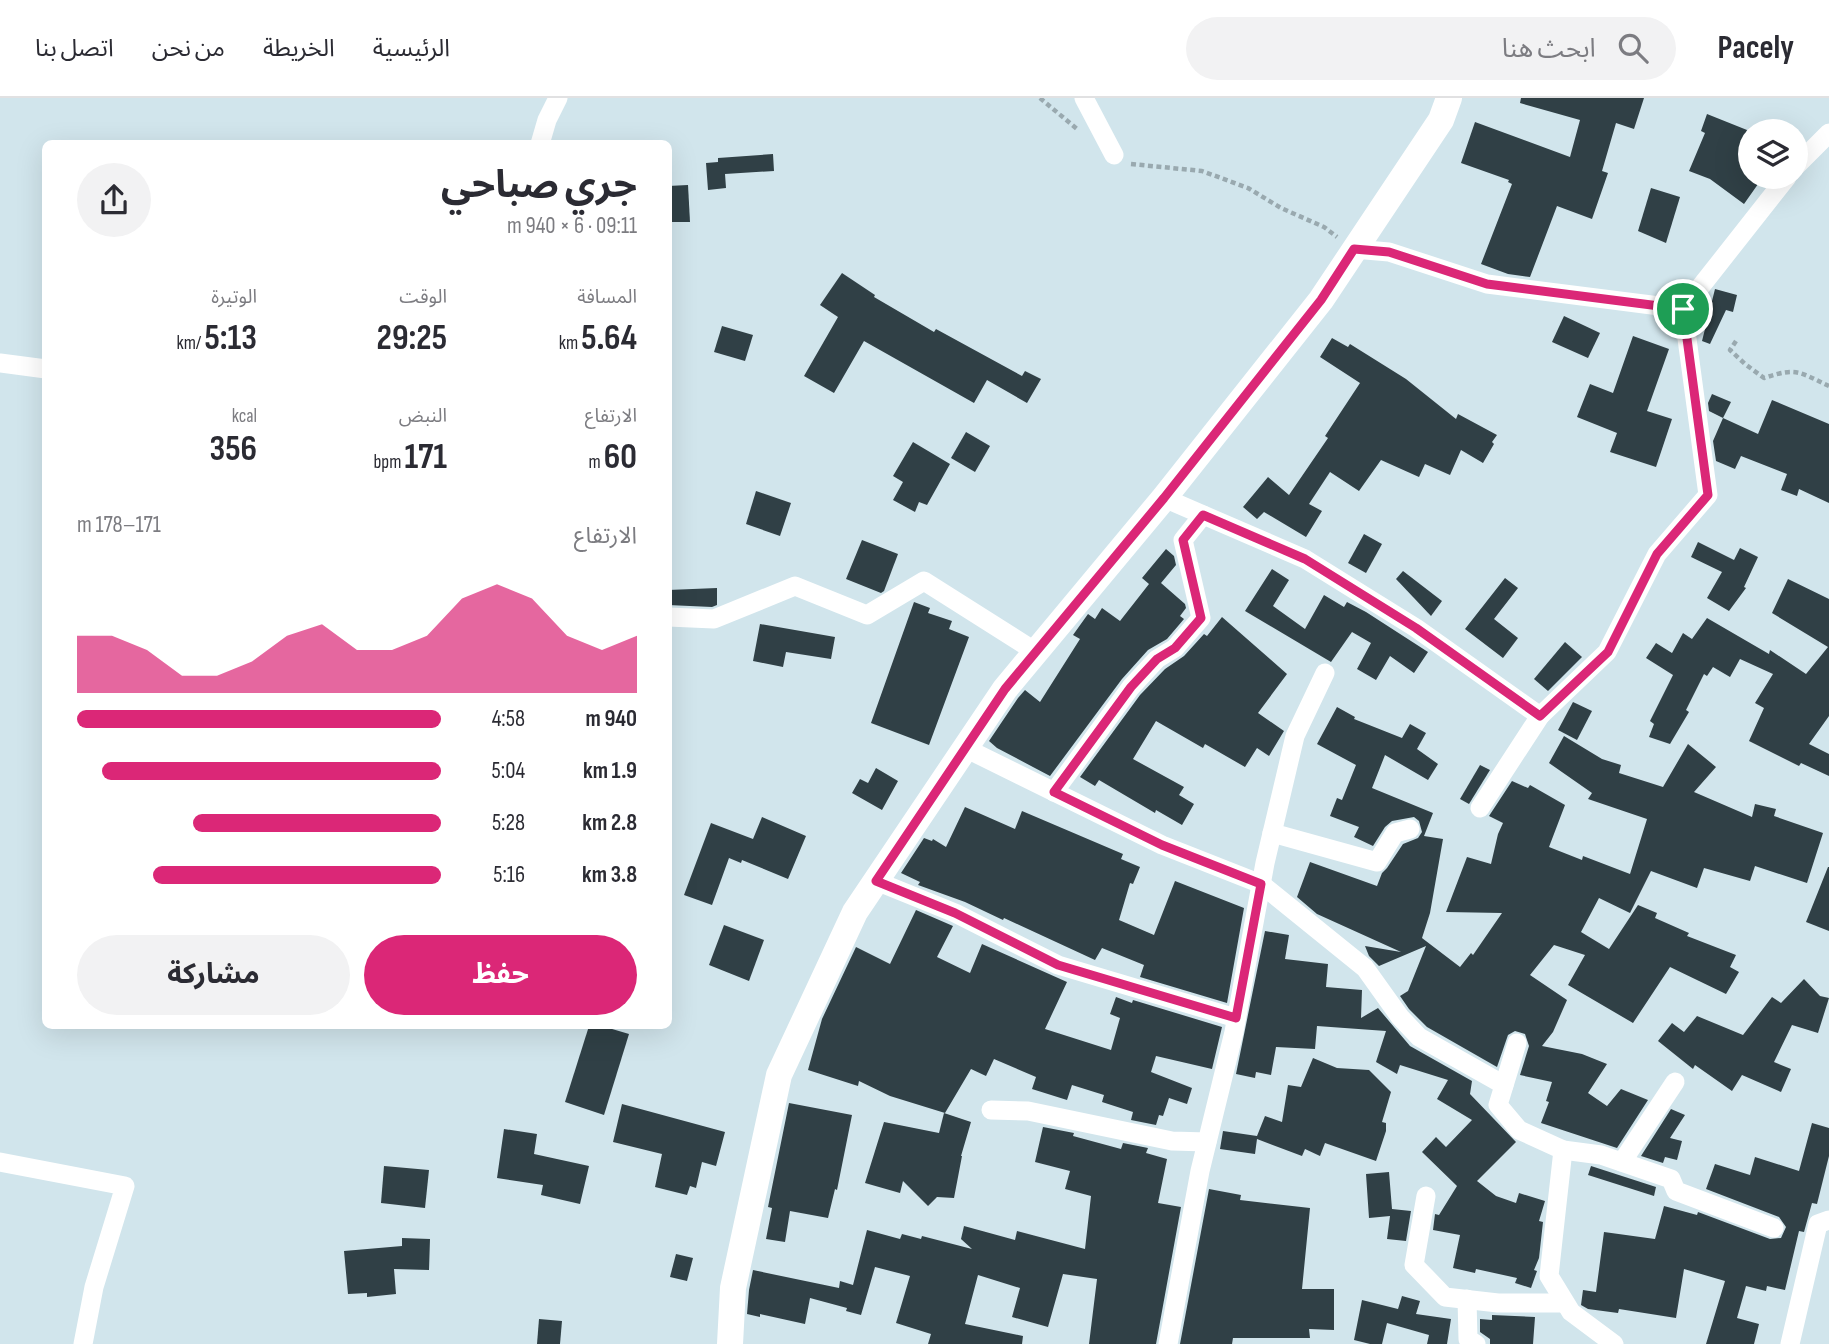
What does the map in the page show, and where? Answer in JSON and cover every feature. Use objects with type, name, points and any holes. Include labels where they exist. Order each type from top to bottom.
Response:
[{"type":"street","points":[[541,140],[558,98]]},
{"type":"street","points":[[1084,98],[1114,155]]},
{"type":"street","points":[[730,1344],[733,1288],[779,1074],[855,912],[1005,689],[1164,498],[1321,300],[1441,120],[1448,98]]},
{"type":"street","points":[[1808,154],[1829,133]]},
{"type":"street","points":[[1480,808],[1540,716],[1608,652],[1657,554],[1708,495],[1683,309],[1778,189]]},
{"type":"street","points":[[1354,249],[1389,252],[1487,284],[1683,309]]},
{"type":"street","points":[[0,363],[42,368]]},
{"type":"street","points":[[1164,498],[1305,559],[1416,628],[1540,716]]},
{"type":"street","points":[[1054,792],[1131,687],[1157,659],[1175,648],[1201,618],[1183,540],[1203,515]]},
{"type":"street","points":[[672,617],[714,618],[795,586],[867,615],[923,581],[1036,652]]},
{"type":"street","points":[[1168,1344],[1272,833],[1295,736],[1325,673]]},
{"type":"street","points":[[965,748],[1162,845],[1261,884],[1365,968],[1400,1017],[1419,1037],[1504,1085]]},
{"type":"street","points":[[1272,833],[1377,862],[1395,833],[1410,829]]},
{"type":"street","points":[[876,881],[955,913],[1058,965],[1236,1018]]},
{"type":"street","points":[[1517,1043],[1498,1105],[1519,1130],[1563,1150],[1601,1154],[1671,1179],[1676,1191],[1774,1228]]},
{"type":"street","points":[[1622,1162],[1675,1082]]},
{"type":"street","points":[[991,1110],[1028,1111],[1172,1142],[1207,1142]]},
{"type":"street","points":[[1563,1150],[1549,1276],[1571,1312],[1614,1344]]},
{"type":"street","points":[[0,1162],[125,1186],[94,1287],[83,1344]]},
{"type":"street","points":[[1426,1196],[1414,1265],[1446,1297],[1498,1303],[1565,1303]]},
{"type":"street","points":[[1790,1344],[1818,1224],[1829,1220]]},
{"type":"street","points":[[1467,1299],[1468,1339],[1476,1344]]},
{"type":"path","points":[[1040,98],[1078,130]]},
{"type":"path","points":[[1114,155],[1131,164],[1202,170],[1248,188],[1280,208],[1324,227],[1354,249]]},
{"type":"path","points":[[1736,341],[1730,350],[1764,378],[1788,370],[1829,386]]},
{"type":"building","points":[[1521,98],[1644,98],[1634,129],[1616,123],[1602,171],[1608,173],[1592,219],[1557,206],[1530,277],[1508,274],[1481,264],[1512,184],[1509,180],[1461,163],[1475,122],[1570,157],[1580,120],[1520,103]]},
{"type":"building","points":[[1707,114],[1738,126],[1738,189],[1755,189],[1744,204],[1710,179],[1689,171],[1705,133],[1701,131]]},
{"type":"building","points":[[773,154],[774,171],[725,174],[726,188],[708,190],[706,163],[718,162],[718,158]]},
{"type":"building","points":[[688,185],[690,222],[672,222],[672,186]]},
{"type":"building","points":[[1651,188],[1680,197],[1666,243],[1638,231]]},
{"type":"building","points":[[842,273],[875,295],[874,297],[934,332],[936,329],[1022,376],[1025,371],[1041,379],[1027,403],[987,380],[974,403],[864,341],[834,393],[804,376],[838,317],[820,305]]},
{"type":"building","points":[[1715,289],[1737,295],[1733,312],[1726,310],[1710,344],[1702,341]]},
{"type":"building","points":[[1564,316],[1600,333],[1588,358],[1552,342]]},
{"type":"building","points":[[722,326],[753,335],[745,361],[714,352]]},
{"type":"building","points":[[1633,336],[1669,349],[1647,411],[1672,419],[1656,467],[1610,452],[1617,433],[1577,417],[1590,384],[1613,393]]},
{"type":"building","points":[[1332,338],[1348,347],[1350,344],[1406,379],[1456,419],[1458,414],[1497,435],[1483,463],[1461,450],[1450,475],[1425,464],[1419,477],[1381,460],[1359,491],[1330,472],[1309,504],[1322,511],[1306,537],[1264,512],[1257,519],[1243,507],[1268,477],[1289,495],[1328,438],[1325,436],[1360,383],[1320,357]]},
{"type":"building","points":[[1712,394],[1731,402],[1723,418],[1709,411],[1708,403]]},
{"type":"building","points":[[1772,400],[1829,424],[1829,503],[1799,489],[1797,496],[1781,490],[1787,474],[1741,456],[1735,469],[1716,461],[1713,441],[1723,418],[1758,434]]},
{"type":"building","points":[[966,432],[990,446],[975,472],[951,458]]},
{"type":"building","points":[[913,442],[950,464],[927,505],[919,502],[915,512],[893,500],[903,482],[893,476]]},
{"type":"building","points":[[756,491],[791,503],[780,536],[746,524]]},
{"type":"building","points":[[1364,534],[1382,544],[1366,573],[1348,563]]},
{"type":"building","points":[[862,540],[898,554],[881,593],[846,579]]},
{"type":"building","points":[[1698,542],[1734,560],[1740,548],[1758,557],[1744,587],[1746,588],[1729,611],[1707,598],[1722,572],[1691,557]]},
{"type":"building","points":[[1166,549],[1174,556],[1176,565],[1161,583],[1185,604],[1186,608],[1180,616],[1184,619],[1167,639],[1148,650],[1122,679],[1050,776],[989,741],[1025,690],[1040,702],[1080,639],[1073,635],[1088,614],[1095,619],[1102,608],[1120,621],[1149,584],[1142,578]]},
{"type":"building","points":[[1272,569],[1289,580],[1273,606],[1305,629],[1324,595],[1344,607],[1347,602],[1366,612],[1428,652],[1414,673],[1390,656],[1376,680],[1357,669],[1371,643],[1352,632],[1331,662],[1245,611]]},
{"type":"building","points":[[1403,571],[1442,601],[1431,616],[1396,579]]},
{"type":"building","points":[[1505,578],[1518,588],[1494,619],[1518,638],[1503,658],[1465,629]]},
{"type":"building","points":[[1788,579],[1829,599],[1829,716],[1809,744],[1829,754],[1829,776],[1801,763],[1799,766],[1749,741],[1764,708],[1755,703],[1773,674],[1740,659],[1730,677],[1713,667],[1707,676],[1704,674],[1686,710],[1689,712],[1670,744],[1649,737],[1654,724],[1650,721],[1673,675],[1646,658],[1656,643],[1672,653],[1683,633],[1692,639],[1707,618],[1769,654],[1770,650],[1806,674],[1828,647],[1772,613]]},
{"type":"building","points":[[717,588],[717,605],[672,605],[672,590]]},
{"type":"building","points":[[914,602],[930,608],[928,613],[952,621],[949,629],[969,637],[929,745],[871,723]]},
{"type":"building","points":[[1222,617],[1287,674],[1258,713],[1284,731],[1269,756],[1257,748],[1245,767],[1205,744],[1203,748],[1156,721],[1133,759],[1184,787],[1179,795],[1194,804],[1182,825],[1156,810],[1155,813],[1099,780],[1095,786],[1080,777],[1140,695],[1165,669],[1184,656],[1204,634],[1207,636]]},
{"type":"building","points":[[760,624],[835,637],[831,659],[786,652],[783,667],[753,661]]},
{"type":"building","points":[[1565,642],[1582,657],[1548,691],[1534,679]]},
{"type":"building","points":[[1573,702],[1592,711],[1577,740],[1558,730]]},
{"type":"building","points":[[1337,707],[1355,717],[1354,719],[1402,738],[1410,724],[1426,733],[1417,749],[1438,764],[1428,780],[1385,755],[1372,788],[1433,813],[1424,836],[1443,839],[1430,913],[1422,938],[1460,967],[1471,953],[1473,955],[1502,913],[1446,912],[1467,857],[1491,864],[1503,823],[1489,816],[1512,781],[1528,788],[1530,785],[1565,805],[1549,847],[1582,860],[1583,856],[1630,874],[1647,819],[1588,799],[1592,793],[1549,763],[1564,736],[1602,759],[1621,765],[1619,773],[1663,787],[1688,744],[1716,767],[1694,792],[1752,817],[1755,804],[1776,809],[1774,816],[1823,833],[1807,883],[1755,866],[1750,881],[1704,868],[1697,888],[1651,871],[1630,913],[1599,898],[1581,932],[1609,949],[1638,905],[1657,913],[1655,918],[1689,933],[1687,936],[1736,955],[1730,967],[1739,972],[1726,994],[1670,967],[1633,1023],[1568,985],[1585,955],[1554,945],[1530,975],[1567,1000],[1553,1032],[1542,1046],[1582,1054],[1607,1064],[1588,1093],[1607,1106],[1621,1089],[1648,1100],[1617,1148],[1541,1123],[1549,1102],[1546,1101],[1552,1082],[1520,1075],[1529,1046],[1525,1034],[1515,1031],[1508,1035],[1497,1067],[1427,1027],[1409,1009],[1400,996],[1408,991],[1426,946],[1379,966],[1369,956],[1365,946],[1401,952],[1317,914],[1297,897],[1310,862],[1377,886],[1382,873],[1403,844],[1418,838],[1422,832],[1419,821],[1414,817],[1392,821],[1373,846],[1354,837],[1359,827],[1330,816],[1337,798],[1342,800],[1356,765],[1317,744]]},
{"type":"building","points":[[1480,765],[1490,770],[1469,804],[1460,799]]},
{"type":"building","points":[[876,768],[898,781],[882,810],[852,793],[860,779],[868,783]]},
{"type":"building","points":[[965,807],[1015,829],[1022,811],[1123,854],[1121,859],[1140,867],[1133,884],[1130,883],[1119,920],[1154,935],[1175,881],[1244,908],[1227,1003],[1140,977],[1144,965],[1102,948],[1095,960],[1004,918],[1003,920],[965,902],[918,885],[920,882],[901,873],[924,838],[933,839],[946,847]]},
{"type":"building","points":[[762,817],[806,836],[788,879],[742,860],[741,863],[729,858],[712,905],[684,895],[711,823],[753,839]]},
{"type":"building","points":[[1829,867],[1829,931],[1806,922]]},
{"type":"building","points":[[916,910],[953,926],[937,957],[970,973],[982,944],[1067,982],[1045,1029],[1111,1050],[1120,1018],[1110,1014],[1116,997],[1132,1003],[1133,1000],[1222,1027],[1212,1069],[1156,1056],[1151,1072],[1192,1088],[1187,1104],[1169,1098],[1163,1116],[1159,1115],[1156,1125],[1131,1120],[1133,1112],[1102,1102],[1104,1095],[1072,1085],[1067,1100],[1032,1089],[1036,1077],[994,1059],[986,1076],[971,1069],[945,1113],[890,1096],[859,1081],[858,1086],[808,1070],[822,1019],[856,947],[890,964]]},
{"type":"building","points":[[724,925],[764,940],[749,981],[709,965]]},
{"type":"building","points":[[1265,931],[1289,935],[1285,959],[1328,964],[1326,987],[1362,990],[1361,1018],[1378,1008],[1410,1046],[1472,1081],[1470,1094],[1516,1142],[1477,1181],[1496,1196],[1516,1203],[1519,1193],[1545,1201],[1539,1221],[1543,1222],[1539,1258],[1534,1270],[1537,1271],[1531,1288],[1515,1283],[1517,1278],[1476,1269],[1475,1273],[1453,1268],[1460,1235],[1433,1230],[1435,1214],[1439,1215],[1457,1186],[1422,1152],[1436,1137],[1446,1147],[1472,1120],[1437,1099],[1448,1080],[1400,1065],[1397,1074],[1376,1062],[1386,1031],[1317,1026],[1315,1049],[1276,1047],[1271,1075],[1256,1072],[1255,1078],[1236,1074]]},
{"type":"building","points":[[1804,979],[1820,996],[1829,998],[1818,1033],[1792,1025],[1774,1062],[1791,1069],[1781,1092],[1742,1075],[1732,1091],[1695,1065],[1693,1069],[1658,1041],[1672,1023],[1684,1032],[1697,1016],[1743,1035],[1772,997],[1781,1003]]},
{"type":"building","points":[[588,1029],[612,1029],[629,1034],[604,1115],[565,1102]]},
{"type":"building","points":[[1313,1058],[1337,1068],[1369,1070],[1391,1092],[1382,1122],[1386,1123],[1386,1131],[1376,1161],[1325,1143],[1320,1156],[1305,1149],[1302,1156],[1257,1139],[1255,1154],[1220,1149],[1223,1131],[1257,1136],[1265,1116],[1282,1122],[1288,1085],[1301,1087]]},
{"type":"building","points":[[789,1103],[852,1115],[837,1190],[835,1189],[828,1218],[790,1211],[785,1242],[766,1239],[772,1208],[768,1207]]},
{"type":"building","points":[[622,1104],[725,1132],[716,1166],[702,1162],[696,1188],[690,1186],[687,1195],[655,1187],[662,1154],[613,1142]]},
{"type":"building","points":[[1671,1109],[1685,1115],[1670,1138],[1682,1141],[1677,1160],[1665,1157],[1663,1163],[1641,1156]]},
{"type":"building","points":[[944,1113],[971,1122],[961,1156],[954,1198],[937,1197],[928,1206],[903,1181],[900,1193],[865,1183],[884,1122],[939,1133]]},
{"type":"building","points":[[1812,1123],[1829,1128],[1829,1156],[1817,1204],[1812,1203],[1804,1232],[1799,1231],[1785,1290],[1767,1286],[1766,1291],[1746,1286],[1737,1318],[1759,1324],[1754,1344],[1706,1344],[1725,1281],[1684,1269],[1676,1318],[1619,1309],[1618,1313],[1588,1309],[1581,1305],[1583,1290],[1596,1292],[1604,1232],[1655,1239],[1664,1206],[1697,1215],[1698,1212],[1770,1239],[1781,1238],[1786,1227],[1779,1217],[1706,1189],[1715,1164],[1750,1175],[1755,1157],[1799,1171]]},
{"type":"building","points":[[1043,1127],[1074,1133],[1073,1136],[1121,1149],[1123,1143],[1148,1148],[1146,1153],[1167,1159],[1158,1203],[1181,1207],[1156,1344],[1089,1344],[1097,1279],[1063,1274],[1048,1327],[1012,1317],[1020,1288],[978,1275],[965,1324],[1023,1336],[1022,1344],[928,1344],[931,1334],[896,1323],[910,1276],[875,1267],[861,1315],[846,1311],[847,1308],[810,1298],[805,1324],[760,1314],[760,1317],[747,1314],[753,1270],[839,1288],[840,1281],[853,1285],[867,1230],[900,1239],[902,1234],[921,1239],[922,1236],[972,1249],[961,1239],[964,1226],[1015,1240],[1017,1231],[1085,1249],[1091,1196],[1065,1189],[1070,1171],[1035,1162]]},
{"type":"building","points":[[504,1129],[537,1134],[534,1154],[589,1166],[580,1204],[541,1195],[543,1185],[497,1178]]},
{"type":"building","points":[[384,1166],[429,1170],[425,1208],[381,1203]]},
{"type":"building","points":[[1591,1166],[1656,1187],[1654,1196],[1588,1175]]},
{"type":"building","points":[[1389,1172],[1392,1209],[1411,1211],[1406,1241],[1387,1239],[1390,1216],[1369,1218],[1366,1174]]},
{"type":"building","points":[[1209,1189],[1241,1195],[1240,1200],[1310,1208],[1302,1289],[1334,1289],[1334,1330],[1309,1329],[1310,1338],[1233,1338],[1232,1344],[1180,1344]]},
{"type":"building","points":[[402,1238],[430,1239],[429,1270],[394,1269],[396,1294],[367,1297],[367,1293],[348,1294],[344,1251],[402,1246]]},
{"type":"building","points":[[676,1254],[693,1258],[687,1281],[670,1277]]},
{"type":"building","points":[[1402,1296],[1420,1301],[1416,1314],[1451,1319],[1447,1344],[1427,1344],[1429,1335],[1387,1323],[1382,1344],[1354,1340],[1362,1300],[1398,1309]]},
{"type":"building","points":[[1492,1315],[1535,1317],[1533,1344],[1490,1344],[1490,1339],[1480,1332],[1480,1319],[1492,1320]]},
{"type":"building","points":[[539,1319],[562,1321],[560,1344],[537,1344]]},
{"type":"route","points":[[1354,249],[1389,252],[1487,284],[1683,309],[1708,495],[1657,554],[1608,652],[1540,716],[1416,628],[1305,559],[1203,515],[1183,540],[1201,618],[1175,648],[1157,659],[1131,687],[1054,792],[1162,845],[1261,884],[1236,1018],[1058,965],[955,913],[876,881],[1005,689],[1164,498],[1321,300],[1354,249]]}]
